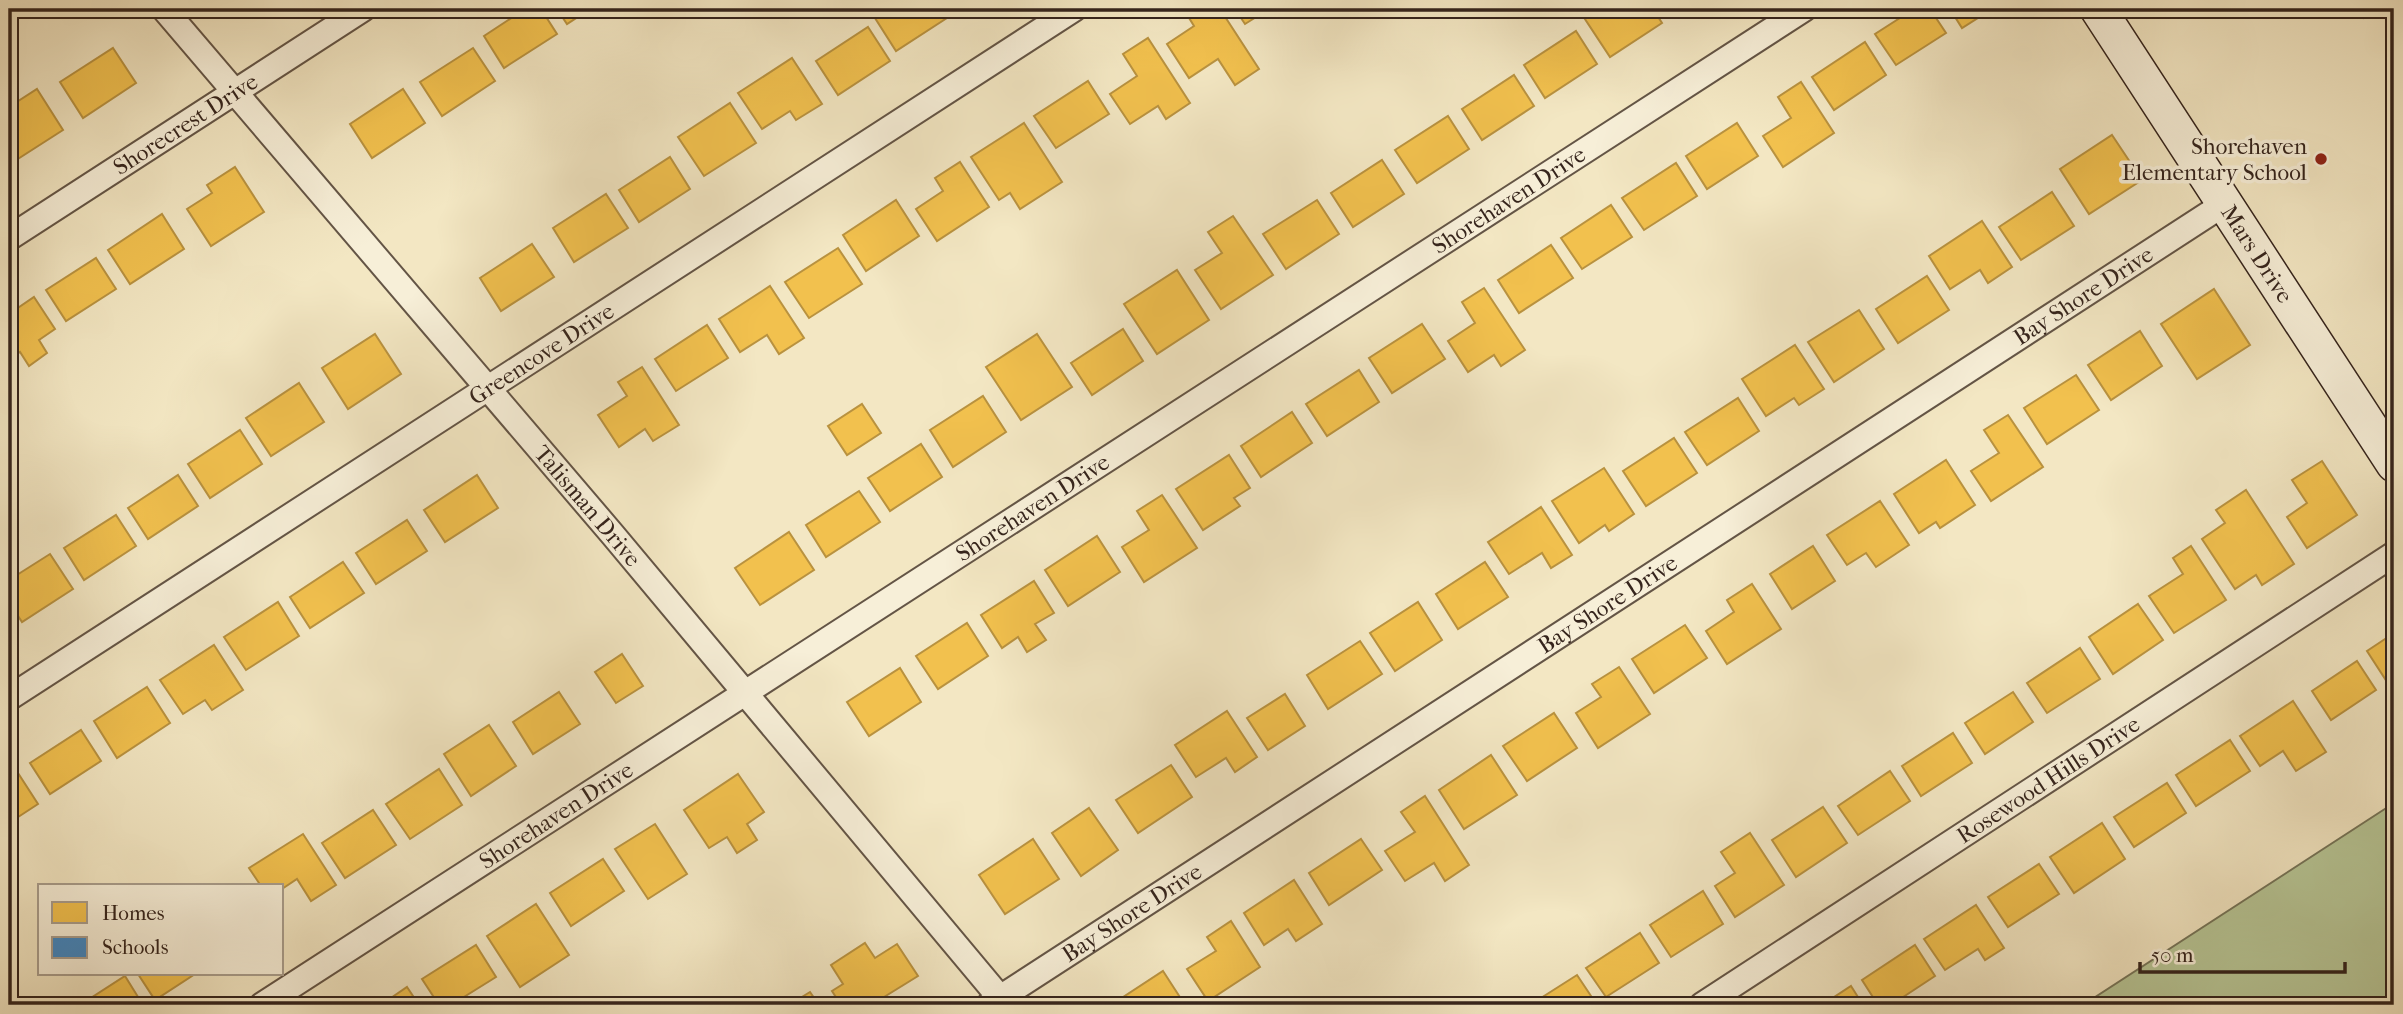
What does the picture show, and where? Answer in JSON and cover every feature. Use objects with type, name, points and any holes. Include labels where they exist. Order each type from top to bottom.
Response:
[{"type":"street","name":"Talisman Drive","points":[[164,9],[488,389],[998,1003]]},
{"type":"street","name":"Shorecrest Drive","points":[[9,238],[363,9]]},
{"type":"street","name":"Greencove Drive","points":[[9,698],[1074,9]]},
{"type":"street","name":"Shorehaven Drive","points":[[262,1005],[1804,9]]},
{"type":"street","name":"Mars Drive","points":[[2098,9],[2394,464]]},
{"type":"street","name":"Bay Shore Drive","points":[[998,1003],[2224,204]]},
{"type":"street","name":"Rosewood Hills Drive","points":[[1702,1005],[2394,554]]},
{"type":"green space","points":[[2394,803],[2394,1005],[2083,1005]]},
{"type":"building: Homes","points":[[525,9],[541,9],[557,34],[504,68],[484,36]]},
{"type":"building: Homes","points":[[557,9],[590,9],[567,24]]},
{"type":"building: Homes","points":[[889,9],[945,9],[950,16],[896,51],[875,18]]},
{"type":"building: Homes","points":[[1191,9],[1220,9],[1259,69],[1235,85],[1218,59],[1189,78],[1167,44],[1194,26],[1186,13]]},
{"type":"building: Homes","points":[[1235,9],[1269,9],[1245,24]]},
{"type":"building: Homes","points":[[1588,9],[1653,9],[1662,23],[1610,57],[1581,13]]},
{"type":"building: Homes","points":[[1914,9],[1930,9],[1946,33],[1896,65],[1875,34]]},
{"type":"building: Homes","points":[[1950,9],[1992,9],[1962,28]]},
{"type":"building: Homes","points":[[868,27],[890,61],[838,95],[816,61]]},
{"type":"building: Homes","points":[[1576,31],[1597,64],[1545,98],[1524,65]]},
{"type":"building: Homes","points":[[1148,38],[1190,103],[1166,119],[1158,106],[1130,124],[1110,94],[1137,76],[1123,54]]},
{"type":"building: Homes","points":[[1865,42],[1886,75],[1834,110],[1812,77]]},
{"type":"building: Homes","points":[[113,48],[136,83],[83,118],[60,82]]},
{"type":"building: Homes","points":[[473,48],[495,81],[442,116],[420,82]]},
{"type":"building: Homes","points":[[792,58],[822,104],[796,120],[790,111],[762,129],[738,93]]},
{"type":"building: Homes","points":[[1514,75],[1534,106],[1482,140],[1462,109]]},
{"type":"building: Homes","points":[[1088,81],[1109,114],[1056,148],[1034,116]]},
{"type":"building: Homes","points":[[1801,82],[1834,133],[1783,167],[1763,136],[1791,118],[1778,97]]},
{"type":"building: Homes","points":[[37,89],[63,130],[10,164],[9,107]]},
{"type":"building: Homes","points":[[403,89],[425,123],[372,158],[350,124]]},
{"type":"building: Homes","points":[[730,103],[756,143],[704,176],[678,137]]},
{"type":"building: Homes","points":[[1448,116],[1469,149],[1417,183],[1395,150]]},
{"type":"building: Homes","points":[[1024,123],[1062,182],[1020,209],[1010,193],[999,200],[971,157]]},
{"type":"building: Homes","points":[[1737,123],[1758,156],[1707,189],[1686,156]]},
{"type":"building: Homes","points":[[2112,135],[2142,180],[2089,214],[2060,169]]},
{"type":"building: Homes","points":[[670,157],[690,189],[639,222],[619,190]]},
{"type":"building: Homes","points":[[1382,160],[1404,194],[1353,227],[1331,193]]},
{"type":"building: Homes","points":[[960,162],[989,207],[937,241],[916,209],[943,191],[935,178]]},
{"type":"building: Homes","points":[[1676,163],[1697,196],[1644,230],[1622,198]]},
{"type":"building: Homes","points":[[235,167],[264,212],[211,246],[187,209],[212,193],[207,185]]},
{"type":"building: Homes","points":[[2052,192],[2074,226],[2021,260],[1999,227]]},
{"type":"building: Homes","points":[[606,194],[628,228],[574,262],[553,228]]},
{"type":"building: Homes","points":[[896,200],[919,236],[866,271],[843,235]]},
{"type":"building: Homes","points":[[1317,200],[1339,234],[1286,269],[1263,234]]},
{"type":"building: Homes","points":[[1611,205],[1632,237],[1582,269],[1561,238]]},
{"type":"building: Homes","points":[[162,214],[184,249],[130,284],[108,250]]},
{"type":"building: Homes","points":[[1233,216],[1273,275],[1221,309],[1195,270],[1222,253],[1208,232]]},
{"type":"building: Homes","points":[[1982,221],[2012,267],[1988,283],[1980,270],[1950,289],[1929,256]]},
{"type":"building: Homes","points":[[532,244],[554,277],[501,311],[480,278]]},
{"type":"building: Homes","points":[[1551,245],[1573,278],[1519,313],[1498,280]]},
{"type":"building: Homes","points":[[838,248],[862,284],[809,318],[785,282]]},
{"type":"building: Homes","points":[[96,258],[116,289],[66,321],[46,290]]},
{"type":"building: Homes","points":[[1177,270],[1209,320],[1157,354],[1124,304]]},
{"type":"building: Homes","points":[[1927,276],[1949,310],[1898,343],[1876,309]]},
{"type":"building: Homes","points":[[770,286],[804,338],[779,354],[767,335],[740,352],[719,319]]},
{"type":"building: Homes","points":[[1484,288],[1525,350],[1501,366],[1494,355],[1468,372],[1448,341],[1475,323],[1462,302]]},
{"type":"building: Homes","points":[[2214,289],[2250,345],[2197,379],[2161,324]]},
{"type":"building: Homes","points":[[34,297],[55,329],[39,340],[47,353],[29,366],[20,352],[9,359],[9,314]]},
{"type":"building: Homes","points":[[1859,310],[1884,349],[1834,382],[1808,342]]},
{"type":"building: Homes","points":[[1422,324],[1445,359],[1392,393],[1369,358]]},
{"type":"building: Homes","points":[[707,325],[728,358],[676,391],[655,359]]},
{"type":"building: Homes","points":[[1123,329],[1143,361],[1092,395],[1071,363]]},
{"type":"building: Homes","points":[[2140,331],[2162,366],[2111,400],[2088,365]]},
{"type":"building: Homes","points":[[375,334],[401,374],[348,409],[322,368]]},
{"type":"building: Homes","points":[[1037,334],[1072,387],[1021,420],[986,367]]},
{"type":"building: Homes","points":[[1795,345],[1824,389],[1799,405],[1794,398],[1766,416],[1742,379]]},
{"type":"building: Homes","points":[[642,367],[679,425],[653,441],[645,429],[619,447],[598,415],[627,396],[618,382]]},
{"type":"building: Homes","points":[[1359,370],[1379,402],[1327,436],[1306,404]]},
{"type":"building: Homes","points":[[2076,375],[2099,410],[2047,444],[2024,408]]},
{"type":"building: Homes","points":[[299,383],[324,422],[271,456],[246,418]]},
{"type":"building: Homes","points":[[983,396],[1006,432],[953,467],[930,430]]},
{"type":"building: Homes","points":[[1738,398],[1759,431],[1707,465],[1685,432]]},
{"type":"building: Homes","points":[[862,404],[881,433],[847,455],[828,426]]},
{"type":"building: Homes","points":[[1292,412],[1312,443],[1261,477],[1241,446]]},
{"type":"building: Homes","points":[[2008,415],[2043,467],[1991,501],[1971,471],[1999,453],[1984,430]]},
{"type":"building: Homes","points":[[240,430],[262,464],[210,498],[188,464]]},
{"type":"building: Homes","points":[[1674,438],[1697,473],[1646,506],[1623,471]]},
{"type":"building: Homes","points":[[921,444],[942,477],[890,511],[868,478]]},
{"type":"building: Homes","points":[[1229,455],[1250,488],[1234,498],[1240,506],[1203,530],[1176,489]]},
{"type":"building: Homes","points":[[1946,460],[1975,505],[1940,528],[1936,522],[1919,533],[1894,494]]},
{"type":"building: Homes","points":[[2322,461],[2357,515],[2307,548],[2287,517],[2307,503],[2292,480]]},
{"type":"building: Homes","points":[[1604,468],[1634,514],[1609,531],[1605,525],[1579,543],[1552,501]]},
{"type":"building: Homes","points":[[178,475],[198,506],[148,539],[128,508]]},
{"type":"building: Homes","points":[[477,475],[498,508],[445,542],[424,510]]},
{"type":"building: Homes","points":[[2246,490],[2294,564],[2262,585],[2256,575],[2235,589],[2202,539],[2225,523],[2216,510]]},
{"type":"building: Homes","points":[[859,491],[880,522],[826,557],[806,525]]},
{"type":"building: Homes","points":[[1162,495],[1197,548],[1144,582],[1122,547],[1149,530],[1137,511]]},
{"type":"building: Homes","points":[[1880,501],[1909,545],[1876,567],[1866,553],[1847,565],[1827,535]]},
{"type":"building: Homes","points":[[1541,507],[1572,555],[1551,568],[1542,553],[1509,574],[1488,542]]},
{"type":"building: Homes","points":[[116,515],[136,546],[84,580],[64,548]]},
{"type":"building: Homes","points":[[407,520],[427,551],[376,584],[356,553]]},
{"type":"building: Homes","points":[[789,532],[814,570],[760,605],[735,568]]},
{"type":"building: Homes","points":[[1097,536],[1120,572],[1068,606],[1045,570]]},
{"type":"building: Homes","points":[[1813,546],[1835,581],[1792,609],[1770,574]]},
{"type":"building: Homes","points":[[2191,546],[2226,600],[2174,633],[2149,596],[2183,574],[2173,558]]},
{"type":"building: Homes","points":[[50,554],[73,589],[22,622],[9,602],[9,580]]},
{"type":"building: Homes","points":[[343,562],[364,593],[310,628],[290,597]]},
{"type":"building: Homes","points":[[1485,562],[1508,597],[1458,629],[1436,594]]},
{"type":"building: Homes","points":[[1034,581],[1054,613],[1035,624],[1046,640],[1027,652],[1018,637],[1002,648],[981,615]]},
{"type":"building: Homes","points":[[1752,584],[1781,629],[1727,664],[1706,631],[1734,612],[1727,600]]},
{"type":"building: Homes","points":[[278,602],[299,636],[246,670],[224,637]]},
{"type":"building: Homes","points":[[1418,602],[1442,640],[1395,671],[1370,633]]},
{"type":"building: Homes","points":[[2138,604],[2163,640],[2113,674],[2089,637]]},
{"type":"building: Homes","points":[[967,623],[988,656],[938,689],[916,656]]},
{"type":"building: Homes","points":[[1685,625],[1707,658],[1654,693],[1632,659]]},
{"type":"building: Homes","points":[[2394,633],[2394,686],[2391,688],[2367,651]]},
{"type":"building: Homes","points":[[1360,641],[1382,674],[1328,709],[1307,675]]},
{"type":"building: Homes","points":[[214,645],[243,690],[212,710],[205,700],[183,714],[160,680]]},
{"type":"building: Homes","points":[[2080,648],[2100,679],[2047,713],[2027,683]]},
{"type":"building: Homes","points":[[622,654],[643,686],[616,703],[595,672]]},
{"type":"building: Homes","points":[[2357,661],[2376,690],[2331,720],[2312,691]]},
{"type":"building: Homes","points":[[1619,667],[1650,714],[1598,748],[1576,713],[1601,697],[1592,684]]},
{"type":"building: Homes","points":[[900,668],[921,702],[869,736],[847,702]]},
{"type":"building: Homes","points":[[147,687],[170,723],[117,758],[94,721]]},
{"type":"building: Homes","points":[[559,692],[580,724],[533,754],[513,722]]},
{"type":"building: Homes","points":[[2013,692],[2033,722],[1985,754],[1965,723]]},
{"type":"building: Homes","points":[[1285,694],[1305,726],[1268,750],[1247,718]]},
{"type":"building: Homes","points":[[2293,701],[2326,752],[2296,771],[2283,751],[2260,766],[2240,736]]},
{"type":"building: Homes","points":[[1227,711],[1257,757],[1235,772],[1226,758],[1196,777],[1175,745]]},
{"type":"building: Homes","points":[[1554,713],[1577,748],[1527,781],[1503,746]]},
{"type":"building: Homes","points":[[489,725],[516,766],[471,796],[444,754]]},
{"type":"building: Homes","points":[[81,730],[101,761],[50,794],[30,763]]},
{"type":"building: Homes","points":[[1953,733],[1972,763],[1921,796],[1902,766]]},
{"type":"building: Homes","points":[[2230,740],[2250,771],[2196,806],[2176,775]]},
{"type":"building: Homes","points":[[1491,755],[1517,795],[1464,829],[1439,790]]},
{"type":"building: Homes","points":[[1171,765],[1192,797],[1138,833],[1116,800]]},
{"type":"building: Homes","points":[[439,769],[462,805],[410,839],[386,804]]},
{"type":"building: Homes","points":[[1890,771],[1910,801],[1858,835],[1838,806]]},
{"type":"building: Homes","points":[[18,773],[38,804],[9,823],[9,778]]},
{"type":"building: Homes","points":[[738,774],[764,812],[747,824],[757,840],[737,853],[727,837],[709,848],[684,810]]},
{"type":"building: Homes","points":[[2167,783],[2186,813],[2134,847],[2114,817]]},
{"type":"building: Homes","points":[[1425,796],[1469,865],[1445,881],[1434,863],[1405,881],[1385,851],[1415,832],[1401,812]]},
{"type":"building: Homes","points":[[1823,807],[1847,843],[1796,877],[1772,840]]},
{"type":"building: Homes","points":[[1089,808],[1118,850],[1081,876],[1052,833]]},
{"type":"building: Homes","points":[[373,810],[396,845],[345,878],[322,843]]},
{"type":"building: Homes","points":[[2102,823],[2125,859],[2074,893],[2050,857]]},
{"type":"building: Homes","points":[[655,824],[687,874],[648,899],[615,849]]},
{"type":"building: Homes","points":[[1750,833],[1784,885],[1735,917],[1715,886],[1735,873],[1721,852]]},
{"type":"building: Homes","points":[[303,834],[336,885],[311,901],[297,879],[284,888],[284,884],[260,884],[249,868]]},
{"type":"building: Homes","points":[[1033,839],[1059,879],[1005,914],[979,875]]},
{"type":"building: Homes","points":[[1361,839],[1382,870],[1329,905],[1309,873]]},
{"type":"building: Homes","points":[[603,859],[624,891],[571,926],[550,893]]},
{"type":"building: Homes","points":[[2039,864],[2059,894],[2008,927],[1988,897]]},
{"type":"building: Homes","points":[[1294,880],[1322,924],[1296,941],[1288,929],[1264,945],[1244,913]]},
{"type":"building: Homes","points":[[1703,891],[1723,924],[1671,957],[1650,925]]},
{"type":"building: Homes","points":[[536,904],[569,955],[520,987],[487,936]]},
{"type":"building: Homes","points":[[1976,905],[2004,948],[1985,960],[1978,949],[1945,970],[1924,939]]},
{"type":"building: Homes","points":[[1231,921],[1260,967],[1208,1001],[1187,969],[1216,951],[1207,937]]},
{"type":"building: Homes","points":[[1640,933],[1659,963],[1606,997],[1586,968]]},
{"type":"building: Homes","points":[[865,943],[875,958],[897,944],[918,976],[871,1005],[841,1005],[832,991],[843,984],[831,965]]},
{"type":"building: Homes","points":[[476,945],[496,977],[451,1005],[439,1005],[422,979]]},
{"type":"building: Homes","points":[[1915,945],[1935,976],[1891,1005],[1878,1005],[1862,980]]},
{"type":"building: Homes","points":[[1163,971],[1185,1005],[1111,1005]]},
{"type":"building: Homes","points":[[1577,975],[1597,1005],[1530,1005]]},
{"type":"building: Homes","points":[[125,976],[143,1005],[80,1005]]},
{"type":"building: Homes","points":[[139,976],[192,976],[155,1000]]},
{"type":"building: Homes","points":[[1851,986],[1863,1005],[1822,1005]]},
{"type":"building: Homes","points":[[407,987],[419,1005],[391,1005],[388,1000]]},
{"type":"building: Homes","points":[[810,992],[819,1005],[789,1005]]},
{"type":"building: Schools","points":[[2358,9],[2378,9],[2364,18]]},
{"type":"place","name":"Shorehaven Elementary School","points":[[2321,159]]}]
